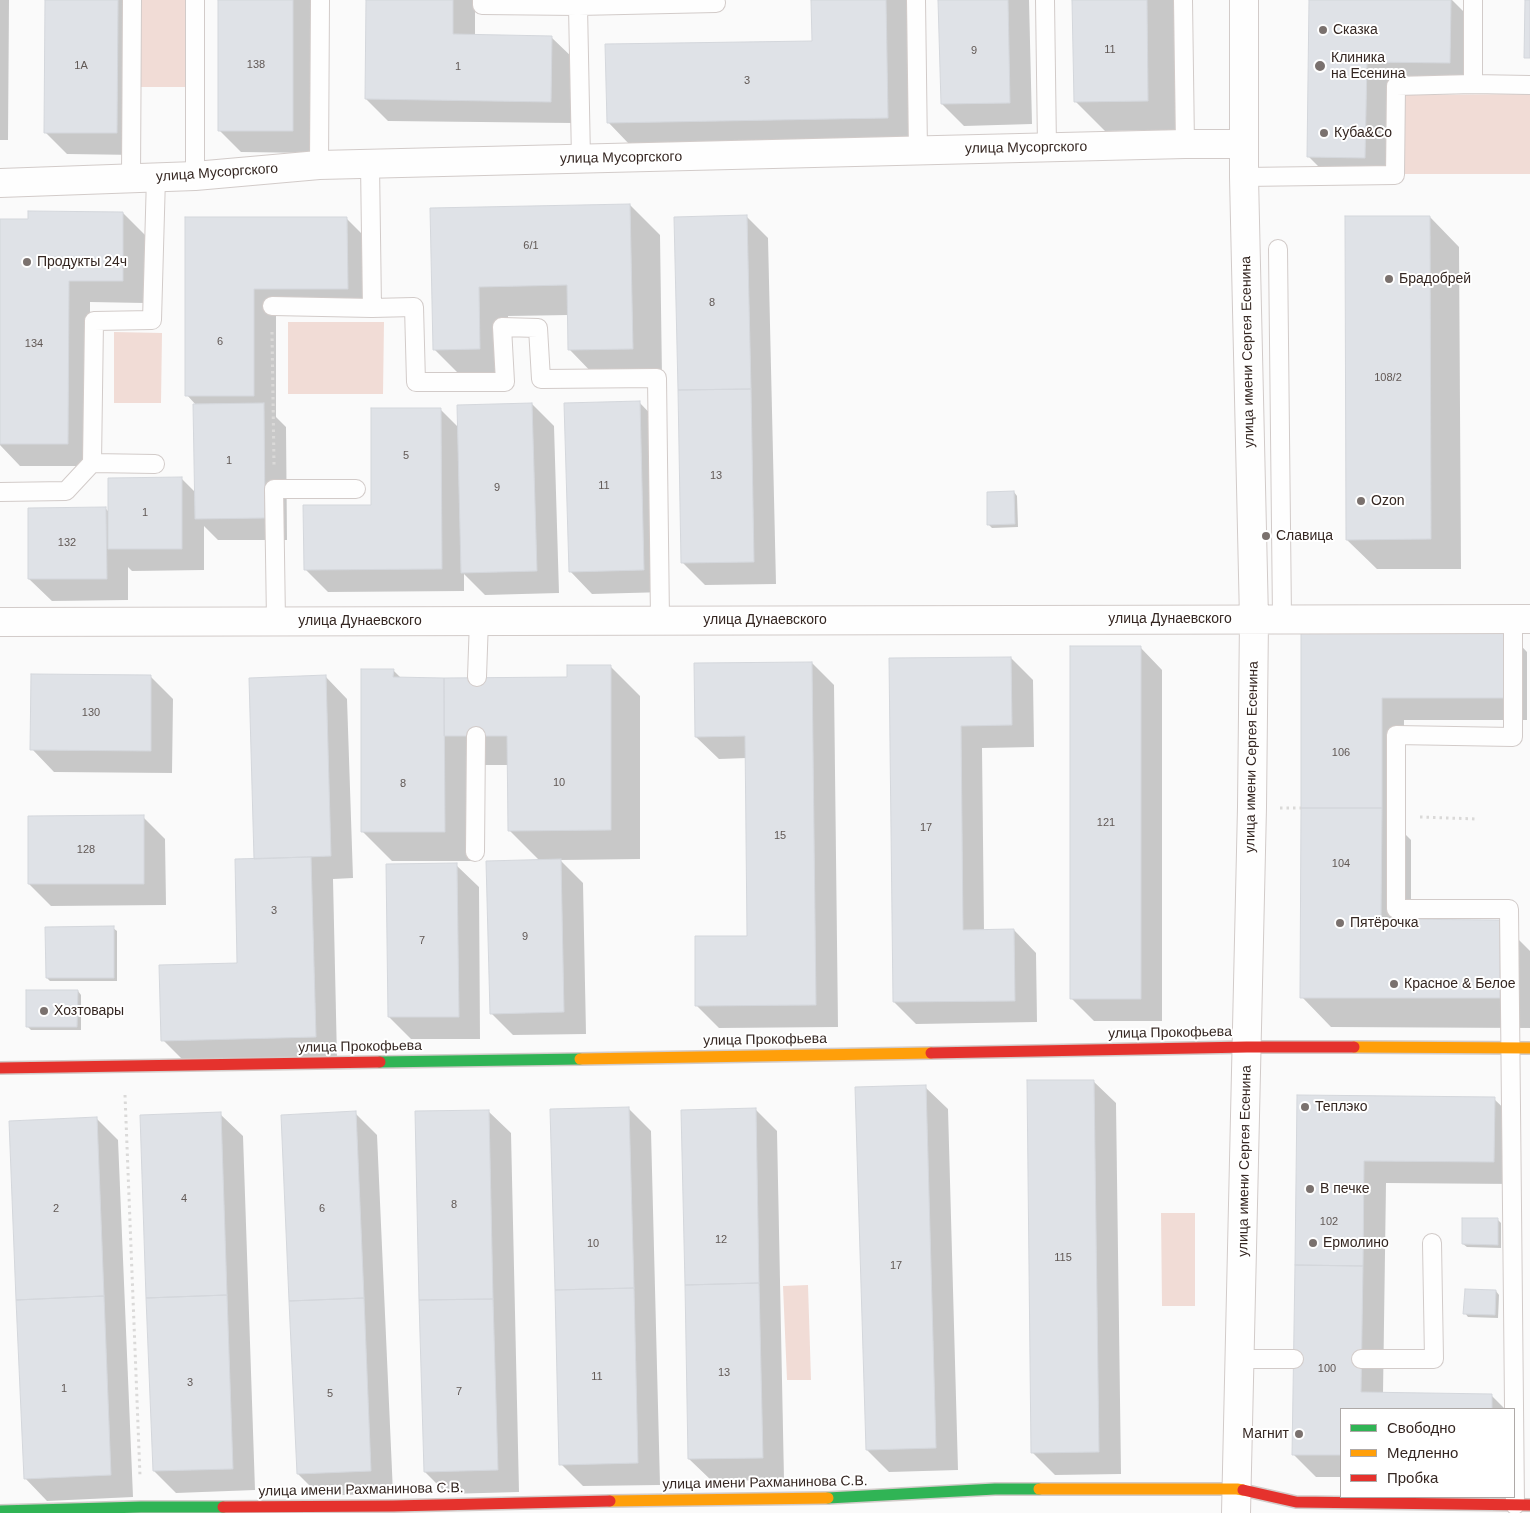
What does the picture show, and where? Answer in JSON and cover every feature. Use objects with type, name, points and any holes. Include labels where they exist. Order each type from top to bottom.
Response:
[{"type":"street","name":"улица имени Сергея Есенина","points":[[1236,1501],[1252,817],[1254,619],[1243,144],[1244,0]]},
{"type":"street","name":"улица Мусоргского","points":[[0,183],[195,176],[319,165],[1243,144]]},
{"type":"street","name":"улица Дунаевского","points":[[0,622],[1521,619]]},
{"type":"street","name":"улица Прокофьева","points":[[0,1068],[1247,1047],[1530,1048]]},
{"type":"street","name":"улица имени Рахманинова С.В.","points":[[0,1511],[140,1507],[374,1506],[848,1498],[995,1489],[1236,1501],[1522,1505]]},
{"type":"lane","points":[[0,492],[66,491],[92,463],[94,321],[152,320],[132,0]]},
{"type":"lane","points":[[195,0],[195,176]]},
{"type":"lane","points":[[319,165],[320,0]]},
{"type":"lane","points":[[482,0],[482,5],[716,3]]},
{"type":"lane","points":[[916,0],[918,151]]},
{"type":"lane","points":[[1045,0],[1047,147]]},
{"type":"lane","points":[[1183,0],[1185,144]]},
{"type":"lane","points":[[1473,0],[1473,84]]},
{"type":"lane","points":[[579,3],[580,159]]},
{"type":"lane","points":[[1244,177],[1395,174],[1396,86],[1530,85]]},
{"type":"lane","points":[[370,164],[372,308]]},
{"type":"lane","points":[[1278,249],[1282,619]]},
{"type":"lane","points":[[272,306],[414,307],[416,382],[505,382],[502,327],[538,328],[541,379],[657,378],[660,620]]},
{"type":"lane","points":[[92,463],[155,464]]},
{"type":"lane","points":[[276,621],[274,489],[356,489]]},
{"type":"lane","points":[[1521,619],[1513,737],[1396,736],[1396,909],[1509,910],[1510,1048],[1522,1505]]},
{"type":"lane","points":[[477,677],[479,620]]},
{"type":"lane","points":[[475,852],[476,736]]},
{"type":"lane","points":[[1361,1359],[1434,1359],[1432,1243]]},
{"type":"lane","points":[[1240,1359],[1294,1359]]},
{"type":"path","points":[[272,306],[274,489]]},
{"type":"path","points":[[1396,816],[1477,819]]},
{"type":"path","points":[[124,1067],[140,1507]]},
{"type":"shaded area","points":[[139,0],[186,0],[186,87],[139,87]]},
{"type":"shaded area","points":[[1530,94],[1530,174],[1403,174],[1402,95]]},
{"type":"shaded area","points":[[288,322],[384,322],[383,394],[288,394]]},
{"type":"shaded area","points":[[114,332],[162,333],[161,403],[114,403]]},
{"type":"shaded area","points":[[1161,1213],[1195,1213],[1195,1306],[1162,1306]]},
{"type":"shaded area","points":[[808,1285],[811,1380],[787,1380],[783,1286]]},
{"type":"building","points":[[45,0],[118,0],[117,133],[44,133]]},
{"type":"building","points":[[218,0],[293,0],[293,131],[218,131]]},
{"type":"building","points":[[366,0],[453,0],[453,34],[552,36],[551,102],[365,99]]},
{"type":"building","points":[[811,0],[886,0],[888,118],[607,123],[605,44],[812,41]]},
{"type":"building","points":[[938,0],[1008,0],[1010,103],[941,104]]},
{"type":"building","points":[[1072,0],[1147,0],[1148,101],[1074,102]]},
{"type":"building","points":[[1309,0],[1451,0],[1450,63],[1367,62],[1365,158],[1307,157]]},
{"type":"building","points":[[1525,0],[1530,0],[1530,58],[1524,58]]},
{"type":"building","points":[[630,204],[633,349],[568,350],[567,285],[479,287],[480,349],[433,350],[430,208]]},
{"type":"building","points":[[28,211],[123,212],[123,281],[69,281],[68,444],[0,444],[0,219],[28,219]]},
{"type":"building","points":[[747,215],[751,389],[678,390],[674,217]]},
{"type":"building","points":[[1345,216],[1430,216],[1431,539],[1346,540]]},
{"type":"building","points":[[185,217],[347,217],[348,289],[254,289],[254,396],[185,396]]},
{"type":"building","points":[[751,389],[754,562],[681,563],[678,390]]},
{"type":"building","points":[[640,401],[644,570],[569,572],[564,403]]},
{"type":"building","points":[[264,403],[265,518],[195,519],[193,404]]},
{"type":"building","points":[[532,403],[537,571],[461,573],[457,405]]},
{"type":"building","points":[[371,408],[441,408],[442,569],[304,570],[303,505],[371,505]]},
{"type":"building","points":[[182,477],[182,549],[108,549],[108,478]]},
{"type":"building","points":[[1014,491],[1015,524],[987,525],[987,492]]},
{"type":"building","points":[[106,507],[107,579],[28,579],[28,508]]},
{"type":"building","points":[[1301,628],[1505,628],[1506,698],[1382,698],[1382,808],[1301,808]]},
{"type":"building","points":[[1070,646],[1141,646],[1141,999],[1070,999]]},
{"type":"building","points":[[1011,657],[1012,725],[961,726],[963,930],[1014,929],[1015,1001],[893,1002],[889,658]]},
{"type":"building","points":[[812,662],[816,1005],[695,1006],[695,936],[747,936],[745,736],[695,737],[694,663]]},
{"type":"building","points":[[567,665],[611,665],[611,830],[508,831],[507,736],[444,736],[444,678],[567,677]]},
{"type":"building","points":[[361,669],[394,669],[393,677],[444,678],[445,832],[361,832]]},
{"type":"building","points":[[31,674],[151,675],[151,751],[30,750]]},
{"type":"building","points":[[326,675],[331,856],[254,859],[249,678]]},
{"type":"building","points":[[1301,808],[1382,808],[1381,919],[1500,920],[1500,998],[1300,998]]},
{"type":"building","points":[[144,815],[144,884],[28,884],[28,816]]},
{"type":"building","points":[[311,857],[316,1037],[161,1041],[159,965],[237,963],[235,859]]},
{"type":"building","points":[[561,859],[564,1012],[490,1014],[486,861]]},
{"type":"building","points":[[457,863],[459,1017],[388,1017],[386,864]]},
{"type":"building","points":[[114,926],[114,978],[46,978],[45,927]]},
{"type":"building","points":[[26,990],[78,990],[77,1027],[26,1027]]},
{"type":"building","points":[[1027,1080],[1094,1080],[1099,1452],[1031,1453]]},
{"type":"building","points":[[926,1085],[936,1448],[866,1450],[855,1087]]},
{"type":"building","points":[[1297,1095],[1495,1097],[1494,1162],[1364,1161],[1363,1266],[1295,1265]]},
{"type":"building","points":[[629,1107],[634,1288],[555,1290],[550,1109]]},
{"type":"building","points":[[756,1108],[759,1283],[685,1285],[681,1110]]},
{"type":"building","points":[[489,1110],[493,1299],[419,1300],[415,1111]]},
{"type":"building","points":[[356,1111],[364,1298],[289,1301],[281,1115]]},
{"type":"building","points":[[221,1112],[227,1295],[146,1298],[140,1115]]},
{"type":"building","points":[[97,1117],[104,1296],[16,1300],[9,1121]]},
{"type":"building","points":[[1462,1218],[1498,1218],[1498,1245],[1462,1244]]},
{"type":"building","points":[[1295,1265],[1363,1266],[1361,1392],[1492,1394],[1492,1408],[1340,1408],[1340,1455],[1292,1455]]},
{"type":"building","points":[[759,1283],[763,1458],[688,1459],[685,1285]]},
{"type":"building","points":[[634,1288],[638,1463],[559,1465],[555,1290]]},
{"type":"building","points":[[1465,1289],[1496,1290],[1495,1315],[1463,1314]]},
{"type":"building","points":[[227,1295],[233,1469],[153,1471],[146,1298]]},
{"type":"building","points":[[104,1296],[111,1475],[24,1479],[16,1300]]},
{"type":"building","points":[[364,1298],[371,1471],[297,1474],[289,1301]]},
{"type":"building","points":[[493,1299],[498,1470],[424,1472],[419,1300]]},
{"type":"traffic: fast","points":[[380,1062],[580,1059]]},
{"type":"traffic: fast","points":[[828,1498],[995,1489],[1039,1489]]},
{"type":"traffic: fast","points":[[0,1511],[223,1507]]},
{"type":"traffic: slow","points":[[1354,1047],[1530,1048]]},
{"type":"traffic: slow","points":[[580,1059],[931,1053]]},
{"type":"traffic: slow","points":[[1039,1489],[1243,1490]]},
{"type":"traffic: slow","points":[[610,1501],[828,1498]]},
{"type":"traffic: jam","points":[[931,1053],[1247,1047],[1354,1047]]},
{"type":"traffic: jam","points":[[0,1068],[380,1062]]},
{"type":"traffic: jam","points":[[1243,1490],[1296,1502],[1530,1505]]},
{"type":"traffic: jam","points":[[223,1507],[393,1506],[610,1501]]},
{"type":"place","name":"Сказка","points":[[1323,30]]},
{"type":"place","name":"Клиника на Есенина","points":[[1320,66]]},
{"type":"place","name":"Куба&Co","points":[[1324,133]]},
{"type":"place","name":"Продукты 24ч","points":[[27,262]]},
{"type":"place","name":"Брадобрей","points":[[1389,279]]},
{"type":"place","name":"Ozon","points":[[1361,501]]},
{"type":"place","name":"Славица","points":[[1266,536]]},
{"type":"place","name":"Пятёрочка","points":[[1340,923]]},
{"type":"place","name":"Красное & Белое","points":[[1394,984]]},
{"type":"place","name":"Хозтовары","points":[[44,1011]]},
{"type":"place","name":"Теплэко","points":[[1305,1107]]},
{"type":"place","name":"В печке","points":[[1310,1189]]},
{"type":"place","name":"Ермолино","points":[[1313,1243]]},
{"type":"place","name":"Магнит","points":[[1299,1434]]}]
